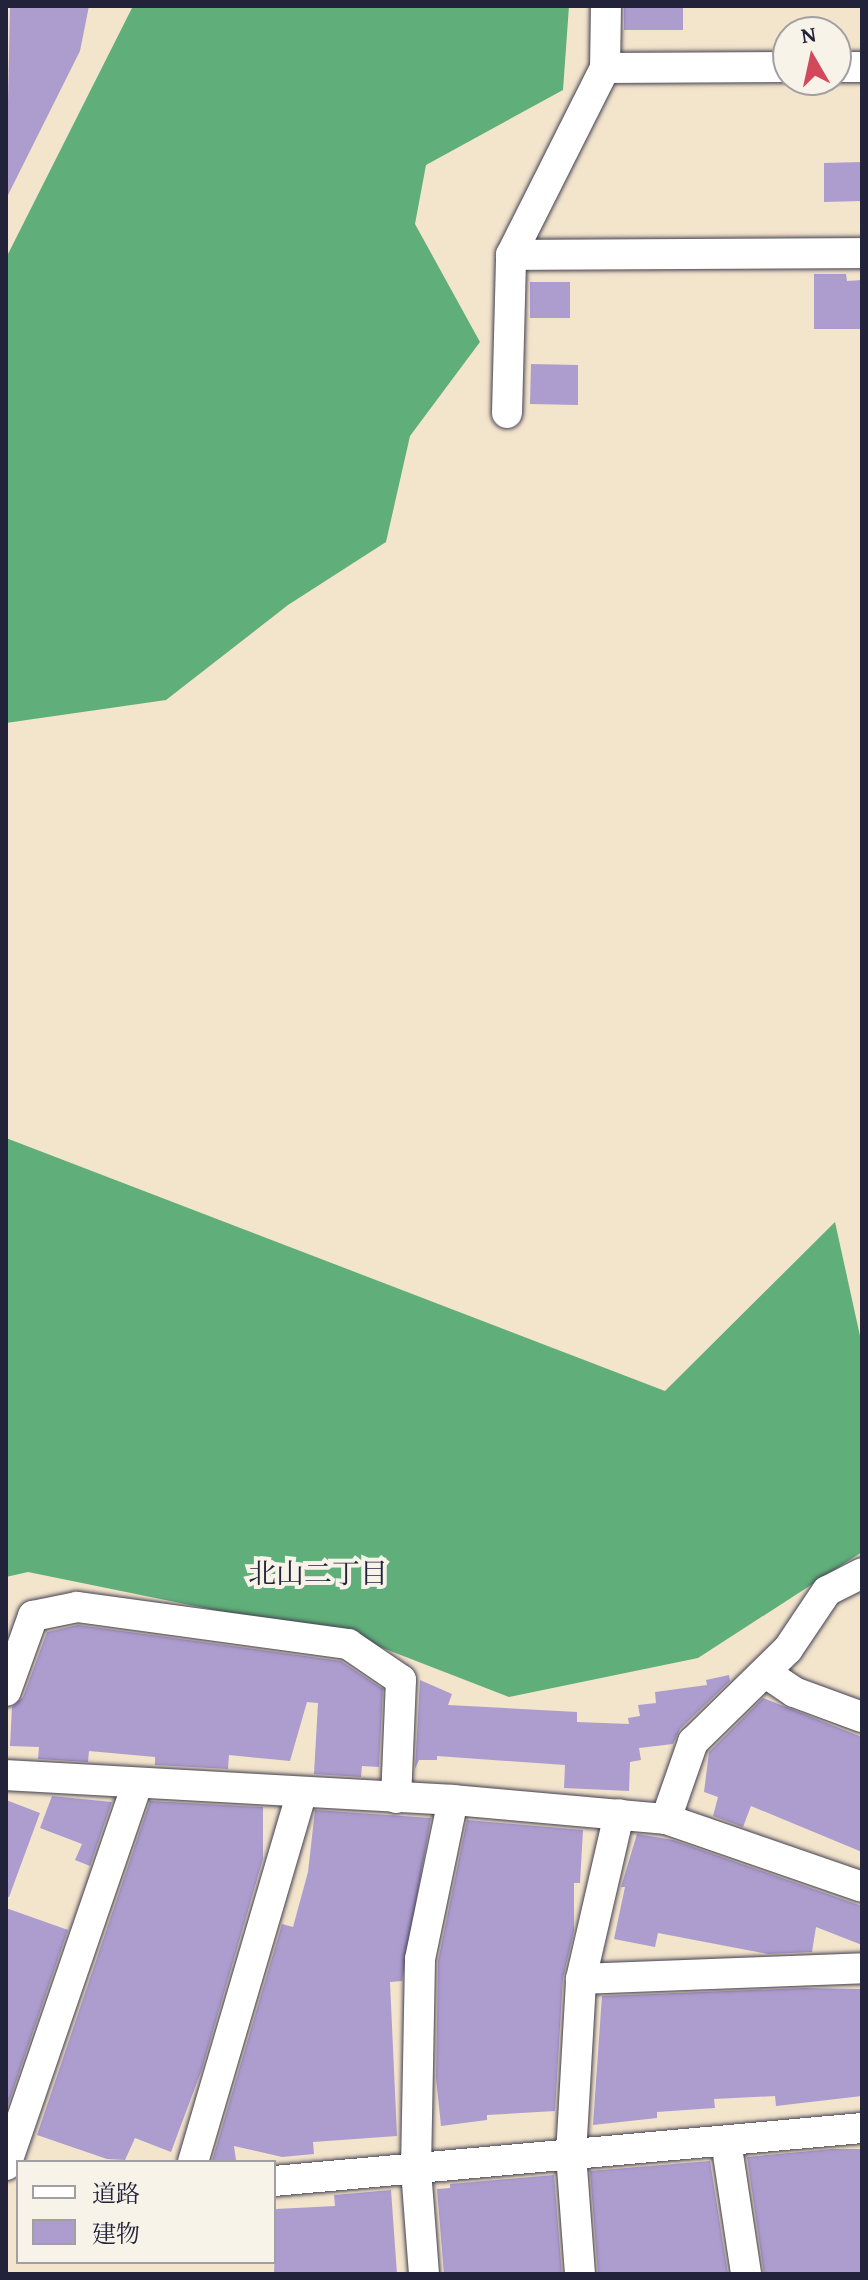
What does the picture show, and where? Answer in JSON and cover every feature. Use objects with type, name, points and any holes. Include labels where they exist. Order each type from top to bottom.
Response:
[{"type":"street","points":[[507,413],[511,255],[605,68],[606,6]]},
{"type":"street","points":[[605,68],[772,67]]},
{"type":"street","points":[[511,255],[862,253]]},
{"type":"street","points":[[666,1819],[693,1742],[766,1673],[827,1591],[862,1573]]},
{"type":"street","points":[[6,1691],[33,1616],[77,1607],[348,1644],[401,1680],[396,1798]]},
{"type":"street","points":[[766,1673],[794,1692],[862,1717]]},
{"type":"street","points":[[6,1775],[137,1785],[453,1800],[666,1819],[862,1887]]},
{"type":"street","points":[[6,2165],[137,1785]]},
{"type":"street","points":[[194,2160],[301,1794]]},
{"type":"street","points":[[424,2274],[416,2169],[420,1959],[453,1800]]},
{"type":"street","points":[[580,2274],[571,2155],[581,1979],[619,1814]]},
{"type":"street","points":[[581,1979],[862,1968]]},
{"type":"street","points":[[276,2181],[862,2128]]},
{"type":"street","points":[[726,2141],[746,2274]]},
{"type":"green space","points":[[133,6],[569,6],[563,90],[426,165],[415,224],[480,342],[410,436],[386,542],[288,605],[166,700],[6,723],[6,258]]},
{"type":"green space","points":[[6,1138],[665,1391],[835,1222],[862,1345],[862,1552],[698,1658],[509,1697],[362,1640],[28,1572],[6,1577]]},
{"type":"building","points":[[10,6],[89,6],[80,51],[6,199]]},
{"type":"building","points":[[624,6],[683,6],[683,30],[624,30]]},
{"type":"building","points":[[862,162],[862,201],[824,202],[824,163]]},
{"type":"building","points":[[814,274],[846,274],[847,281],[862,280],[862,329],[814,329]]},
{"type":"building","points":[[530,282],[570,282],[570,318],[530,318]]},
{"type":"building","points":[[531,364],[578,365],[578,405],[530,404]]},
{"type":"building","points":[[78,1625],[341,1661],[383,1689],[379,1767],[362,1766],[361,1777],[314,1774],[318,1703],[307,1702],[290,1761],[229,1755],[228,1769],[155,1765],[155,1757],[89,1751],[88,1762],[38,1759],[39,1747],[10,1746],[12,1707],[23,1697],[47,1632]]},
{"type":"building","points":[[729,1675],[730,1681],[680,1729],[673,1744],[639,1748],[641,1760],[630,1762],[629,1791],[564,1788],[565,1765],[437,1756],[437,1760],[419,1760],[415,1769],[420,1680],[452,1694],[448,1705],[577,1712],[577,1722],[629,1724],[628,1718],[640,1716],[638,1705],[656,1703],[655,1692],[707,1685],[706,1680]]},
{"type":"building","points":[[763,1698],[862,1737],[862,1852],[751,1806],[743,1827],[713,1816],[718,1797],[704,1792],[709,1752]]},
{"type":"building","points":[[52,1796],[112,1802],[90,1866],[75,1860],[82,1844],[40,1828]]},
{"type":"building","points":[[6,1800],[40,1813],[9,1897],[6,1897]]},
{"type":"building","points":[[150,1801],[263,1807],[263,1859],[202,2069],[171,2152],[135,2138],[125,2160],[107,2159],[37,2135]]},
{"type":"building","points":[[315,1810],[431,1818],[402,1981],[390,1982],[397,2136],[313,2142],[314,2154],[282,2157],[234,2146],[236,2160],[212,2160],[282,1924],[293,1927],[308,1872]]},
{"type":"building","points":[[467,1820],[583,1830],[580,1883],[574,1883],[574,1931],[563,1978],[555,2111],[487,2115],[487,2120],[441,2126],[436,2078],[438,1961]]},
{"type":"building","points":[[637,1834],[673,1840],[862,1906],[862,1945],[816,1927],[812,1952],[768,1954],[658,1933],[655,1947],[614,1939],[625,1887],[621,1887]]},
{"type":"building","points":[[6,1908],[68,1930],[8,2105],[6,2105]]},
{"type":"building","points":[[805,1988],[862,1989],[862,2096],[776,2106],[775,2096],[714,2099],[715,2108],[657,2112],[657,2118],[593,2125],[602,1996]]},
{"type":"building","points":[[862,2149],[862,2274],[764,2274],[747,2157]]},
{"type":"building","points":[[710,2161],[728,2274],[598,2274],[590,2171]]},
{"type":"building","points":[[554,2175],[562,2274],[444,2274],[437,2189],[450,2188],[450,2184]]},
{"type":"building","points":[[391,2190],[397,2274],[274,2274],[276,2209],[335,2206],[334,2195]]},
{"type":"district","name":"北山二丁目","points":[[318,1573]]}]
